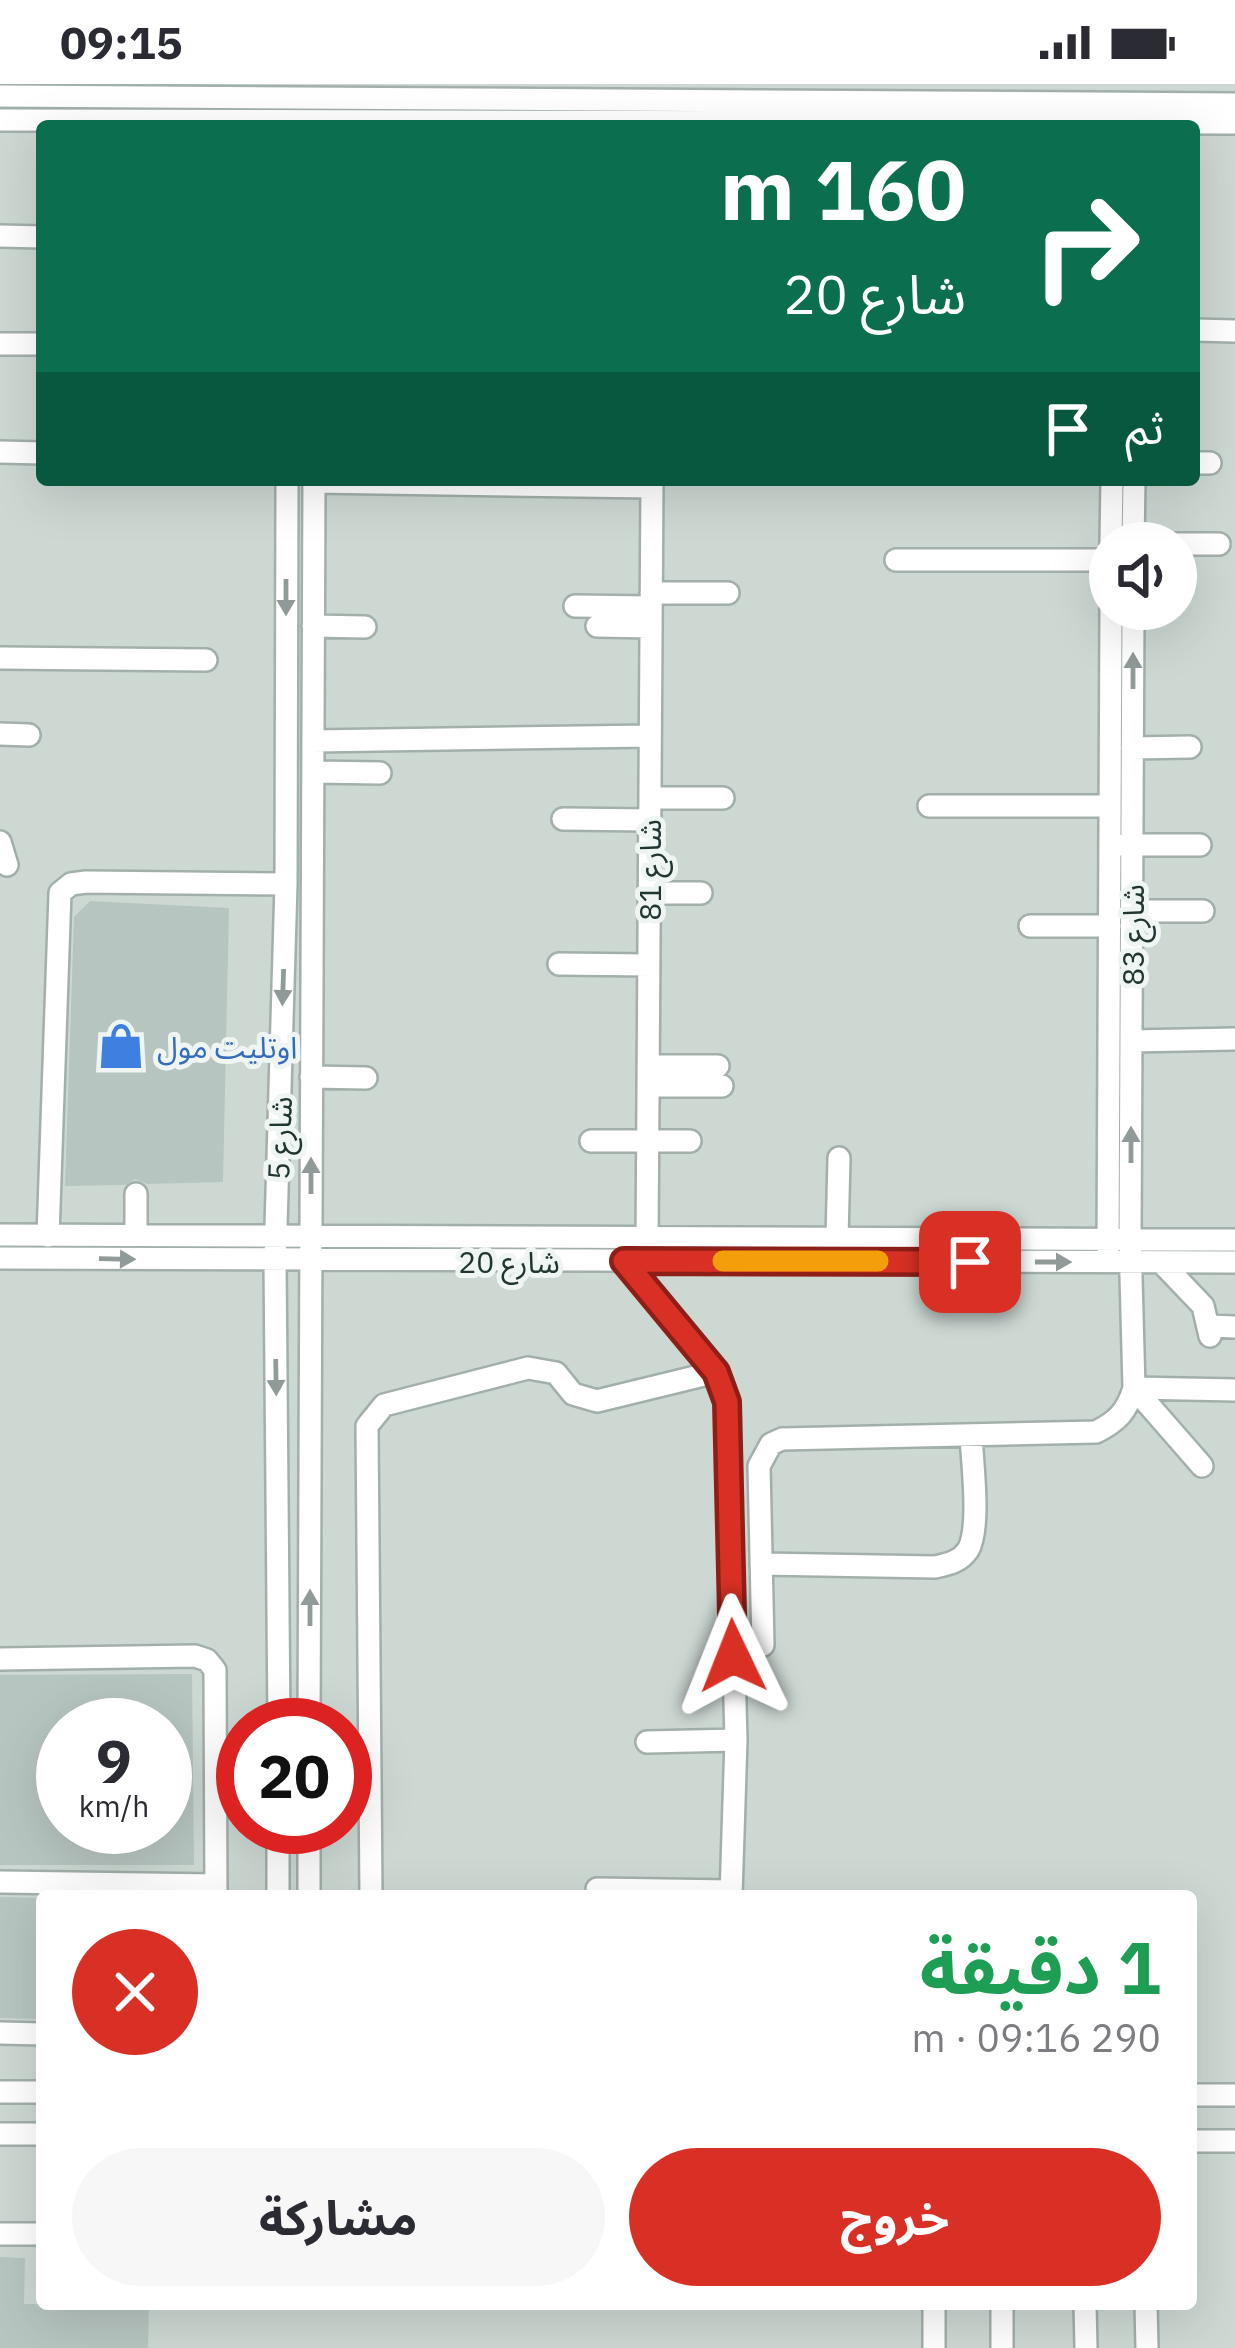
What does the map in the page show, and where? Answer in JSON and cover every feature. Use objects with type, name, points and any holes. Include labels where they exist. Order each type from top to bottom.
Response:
[{"type":"street","points":[[0,96],[190,91],[282,112]]},
{"type":"street","points":[[200,120],[282,112],[315,91],[879,92],[1124,109]]},
{"type":"street","points":[[779,120],[1234,104]]},
{"type":"street","points":[[0,120],[36,121]]},
{"type":"street","points":[[0,236],[36,237]]},
{"type":"street","points":[[1200,330],[1235,331]]},
{"type":"street","points":[[0,344],[36,344]]},
{"type":"street","points":[[0,452],[36,453]]},
{"type":"street","name":"شارع 5","points":[[279,1698],[275,1261],[286,884],[286,486]]},
{"type":"street","name":"شارع 5","points":[[309,1698],[314,486]]},
{"type":"street","name":"شارع 81","points":[[639,1253],[647,1141],[652,486]]},
{"type":"street","points":[[1111,522],[1112,486]]},
{"type":"street","points":[[1133,522],[1134,486]]},
{"type":"street","points":[[1197,544],[1220,544]]},
{"type":"street","points":[[896,560],[1089,560]]},
{"type":"street","points":[[597,626],[728,592]]},
{"type":"street","points":[[575,606],[651,609]]},
{"type":"street","points":[[313,619],[363,620]]},
{"type":"street","name":"شارع 83","points":[[1111,630],[1110,806],[1132,911],[1131,1041],[1119,1251]]},
{"type":"street","name":"شارع 83","points":[[1119,1251],[1109,926],[1132,748],[1133,630]]},
{"type":"street","points":[[0,658],[206,660]]},
{"type":"street","points":[[0,734],[29,735]]},
{"type":"street","points":[[313,741],[650,736]]},
{"type":"street","points":[[1132,748],[1190,748]]},
{"type":"street","points":[[313,772],[380,773]]},
{"type":"street","points":[[563,819],[723,798]]},
{"type":"street","points":[[929,806],[1110,806]]},
{"type":"street","points":[[1121,845],[1200,845]]},
{"type":"street","points":[[48,1236],[60,893],[78,882],[286,884]]},
{"type":"street","points":[[649,893],[701,893]]},
{"type":"street","points":[[1132,911],[1203,911]]},
{"type":"street","points":[[1030,926],[1109,926]]},
{"type":"street","points":[[559,964],[649,965]]},
{"type":"street","points":[[1131,1041],[1235,1039]]},
{"type":"street","points":[[648,1076],[720,1076]]},
{"type":"street","points":[[311,1078],[366,1078]]},
{"type":"street","points":[[591,1141],[689,1141]]},
{"type":"street","points":[[837,1238],[839,1159]]},
{"type":"street","points":[[136,1194],[136,1236]]},
{"type":"street","name":"شارع 20","points":[[0,1235],[276,1236],[639,1253],[837,1238],[1119,1251],[1161,1262],[1235,1262]]},
{"type":"street","name":"شارع 20","points":[[0,1258],[311,1261],[639,1253],[1119,1251],[1235,1240]]},
{"type":"street","points":[[763,1646],[759,1466],[771,1444],[782,1439],[1096,1432],[1114,1423],[1128,1407],[1134,1388],[1119,1251]]},
{"type":"street","points":[[639,1253],[716,1372],[727,1402],[736,1740],[731,1890]]},
{"type":"street","points":[[1161,1262],[1203,1306],[1210,1332],[1235,1327]]},
{"type":"street","points":[[371,1890],[368,1426],[374,1414],[384,1405],[528,1368],[556,1373],[573,1394],[597,1401],[716,1372]]},
{"type":"street","points":[[1134,1388],[1235,1390]]},
{"type":"street","points":[[1134,1388],[1202,1466]]},
{"type":"street","points":[[761,1564],[935,1567],[953,1563],[968,1550],[974,1532],[971,1435]]},
{"type":"street","points":[[0,1659],[195,1656],[212,1664],[216,1890],[0,1882]]},
{"type":"street","points":[[647,1742],[736,1740]]},
{"type":"street","points":[[278,1854],[278,1890]]},
{"type":"street","points":[[308,1890],[309,1854]]},
{"type":"street","points":[[597,1889],[630,1890]]},
{"type":"street","points":[[0,2033],[36,2033]]},
{"type":"street","points":[[0,2092],[36,2092]]},
{"type":"street","points":[[1197,2095],[1235,2095]]},
{"type":"street","points":[[0,2134],[36,2134]]},
{"type":"street","points":[[1197,2141],[1235,2141]]},
{"type":"street","points":[[0,2234],[36,2234]]},
{"type":"street","points":[[934,2310],[934,2348]]},
{"type":"street","points":[[1001,2310],[1002,2348]]},
{"type":"street","points":[[1085,2310],[1086,2348]]},
{"type":"street","points":[[1146,2310],[1147,2348]]},
{"type":"shaded area","points":[[0,84],[1235,84],[1235,2348],[0,2348]]},
{"type":"building","points":[[90,901],[229,908],[223,1182],[147,1184],[135,1179],[125,1185],[65,1186],[74,917]]},
{"type":"building","points":[[192,1674],[194,1865],[0,1865],[0,1675]]},
{"type":"building","points":[[0,1897],[36,1898],[36,2019],[0,2018]]},
{"type":"building","points":[[0,2257],[25,2258],[24,2304],[36,2304],[36,2310],[149,2310],[148,2348],[0,2348]]},
{"type":"slow traffic","points":[[723,1261],[878,1261]]},
{"type":"place","name":"اوتليت مول","points":[[121,1046]]},
{"type":"route","points":[[733,1656],[727,1402],[716,1372],[624,1261],[970,1262]]}]
